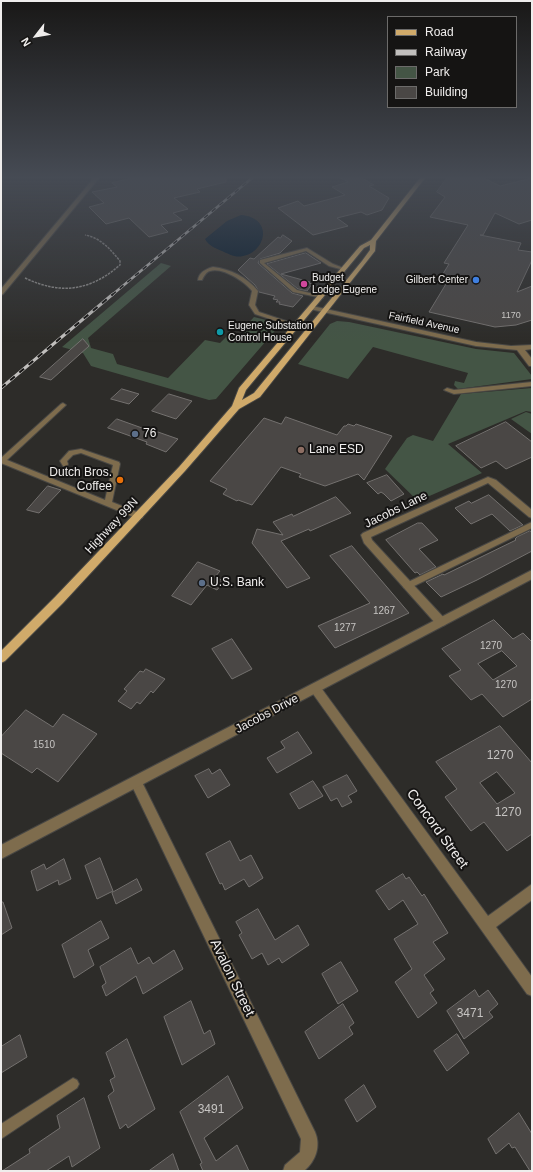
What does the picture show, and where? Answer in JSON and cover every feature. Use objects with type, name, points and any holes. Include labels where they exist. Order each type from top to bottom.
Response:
[{"type":"main road","name":"Highway 99N","points":[[236,407],[242,390],[362,247],[372,241],[379,233]]},
{"type":"main road","name":"Highway 99N","points":[[1,658],[139,516],[236,407],[257,395],[326,311],[373,250],[372,241]]},
{"type":"street","points":[[1,293],[51,233]]},
{"type":"street","name":"Fairfield Avenue","points":[[312,308],[476,344],[499,348],[520,349],[532,347]]},
{"type":"street","points":[[520,349],[532,364]]},
{"type":"street","name":"Jacobs Lane","points":[[440,622],[367,541],[366,535],[488,480],[494,482],[532,515]]},
{"type":"street","name":"Jacobs Drive","points":[[1,852],[532,574]]},
{"type":"street","name":"Concord Street","points":[[315,688],[532,989]]},
{"type":"street","name":"Avalon Street","points":[[136,782],[309,1138],[310,1146],[307,1158],[300,1168]]},
{"type":"street","points":[[486,926],[532,891]]},
{"type":"lane","points":[[321,297],[295,291],[262,263],[262,261],[308,249],[331,265],[344,269]]},
{"type":"lane","points":[[200,278],[209,269],[214,268],[239,277],[251,285],[255,291],[252,305],[257,313],[296,326]]},
{"type":"lane","points":[[447,390],[454,392],[532,384]]},
{"type":"lane","points":[[63,405],[2,461],[139,516]]},
{"type":"lane","points":[[65,464],[63,461],[71,453],[81,451],[117,464],[108,503]]},
{"type":"lane","points":[[408,586],[532,525]]},
{"type":"lane","points":[[1,1132],[73,1084]]},
{"type":"path","points":[[17,274],[40,284],[57,287],[80,288],[98,282],[116,269],[121,262],[102,242],[95,237],[85,235]]},
{"type":"green space","points":[[161,263],[171,266],[88,338],[91,348],[113,354],[117,364],[168,378],[205,340],[220,343],[227,336],[239,337],[245,331],[242,330],[254,317],[278,323],[279,326],[216,399],[209,400],[91,366],[83,353],[62,347]]},
{"type":"green space","points":[[337,321],[349,322],[476,349],[514,353],[532,376],[532,379],[458,389],[454,385],[455,381],[464,383],[468,373],[373,347],[348,379],[298,364],[330,324]]},
{"type":"green space","points":[[532,388],[532,412],[526,411],[448,444],[482,473],[418,501],[385,469],[407,438],[413,435],[433,441],[461,394]]},
{"type":"green space","points":[[526,412],[532,414],[532,434],[511,419]]},
{"type":"water","points":[[213,233],[263,233],[263,235],[257,248],[251,253],[243,256],[235,256],[215,248],[205,239]]},
{"type":"building","points":[[144,233],[165,233],[149,237]]},
{"type":"building","points":[[310,233],[322,233],[313,235]]},
{"type":"building","name":"Gilbert Center","points":[[463,233],[484,233],[483,235],[480,235],[521,243],[518,250],[532,252],[532,260],[517,292],[532,286],[532,320],[516,325],[495,327],[429,312],[446,284],[438,282],[449,264],[444,263]]},
{"type":"building","points":[[283,235],[292,241],[280,253],[260,259],[258,263],[292,293],[303,296],[293,307],[279,304],[280,302],[276,302],[278,300],[273,299],[275,296],[259,292],[255,285],[238,270],[250,258],[254,259],[278,237],[280,238]]},
{"type":"building","points":[[306,253],[321,263],[281,274],[310,282],[309,283],[312,284],[307,291],[298,289],[267,264]]},
{"type":"building","points":[[83,339],[89,346],[51,380],[40,377]]},
{"type":"building","points":[[122,389],[139,394],[129,404],[111,399]]},
{"type":"building","points":[[169,394],[192,401],[176,419],[152,411]]},
{"type":"building","points":[[286,417],[337,435],[344,426],[348,424],[354,426],[356,424],[392,436],[364,480],[358,474],[325,486],[299,477],[301,474],[281,467],[252,505],[238,500],[237,501],[223,494],[227,489],[210,481],[264,418],[281,424]]},
{"type":"building","points":[[117,419],[178,439],[166,452],[146,444],[147,442],[108,428]]},
{"type":"building","points":[[506,422],[532,442],[532,457],[506,469],[496,461],[481,468],[456,446]]},
{"type":"building","points":[[387,475],[404,494],[391,501],[381,492],[378,494],[367,483]]},
{"type":"building","points":[[48,486],[61,490],[39,513],[27,510]]},
{"type":"building","points":[[489,495],[523,525],[510,531],[492,514],[471,524],[455,508],[469,501],[471,503]]},
{"type":"building","points":[[336,497],[351,513],[310,531],[309,529],[281,541],[310,578],[287,588],[252,543],[257,529],[283,535],[273,522],[292,514],[293,516]]},
{"type":"building","points":[[418,523],[422,523],[438,540],[419,549],[436,567],[420,575],[417,572],[415,573],[386,540]]},
{"type":"building","points":[[530,531],[532,532],[532,551],[477,580],[441,597],[426,582],[443,574],[444,575],[516,540],[515,539],[517,537]]},
{"type":"building","points":[[352,546],[409,613],[335,648],[318,626],[370,603],[330,556]]},
{"type":"building","name":"U.S. Bank","points":[[198,562],[220,571],[215,577],[224,581],[217,590],[207,585],[191,605],[172,596]]},
{"type":"building","points":[[494,620],[513,639],[523,633],[532,642],[532,699],[503,717],[482,694],[471,700],[449,676],[461,670],[442,649]],"holes":[[[502,651],[517,666],[493,680],[478,664]]]},
{"type":"building","points":[[232,639],[252,669],[232,679],[212,649]]},
{"type":"building","points":[[146,669],[165,679],[153,693],[151,691],[140,704],[137,702],[131,709],[118,701],[127,691],[124,689],[140,671],[143,672]]},
{"type":"building","points":[[26,710],[53,727],[63,714],[97,734],[58,782],[37,768],[32,773],[1,753],[1,737]]},
{"type":"building","points":[[500,726],[532,763],[532,834],[507,851],[484,822],[471,831],[445,797],[457,789],[436,762]],"holes":[[[497,772],[515,793],[497,804],[480,783]]]},
{"type":"building","points":[[298,732],[312,753],[277,773],[267,758],[285,748],[281,742]]},
{"type":"building","points":[[209,769],[212,774],[220,769],[230,785],[208,798],[195,776]]},
{"type":"building","points":[[347,775],[357,791],[348,796],[352,802],[342,807],[337,798],[331,801],[323,787]]},
{"type":"building","points":[[313,781],[323,796],[299,809],[290,794]]},
{"type":"building","points":[[230,841],[240,861],[251,855],[263,878],[249,887],[244,879],[225,890],[222,883],[220,884],[206,854]]},
{"type":"building","points":[[100,858],[113,891],[97,899],[85,866]]},
{"type":"building","points":[[64,859],[71,879],[59,885],[58,880],[37,891],[31,871],[44,864],[46,869]]},
{"type":"building","points":[[403,874],[406,879],[409,877],[422,896],[424,894],[448,933],[433,942],[445,959],[424,975],[434,990],[430,993],[437,1003],[418,1018],[395,982],[412,969],[394,939],[418,924],[403,900],[389,910],[376,891]]},
{"type":"building","points":[[137,879],[142,890],[116,904],[112,893]]},
{"type":"building","points":[[1,902],[3,902],[12,928],[1,935]]},
{"type":"building","points":[[258,909],[275,940],[298,925],[309,945],[282,963],[279,958],[268,965],[262,953],[252,959],[239,935],[242,933],[236,922]]},
{"type":"building","points":[[101,921],[109,938],[88,950],[94,965],[74,978],[62,945]]},
{"type":"building","points":[[131,948],[138,964],[149,957],[153,964],[174,950],[183,969],[143,994],[136,976],[106,996],[102,986],[106,983],[100,967]]},
{"type":"building","points":[[341,962],[358,991],[338,1004],[322,974]]},
{"type":"building","points":[[475,990],[479,997],[488,990],[498,1004],[489,1012],[493,1017],[464,1039],[447,1011]]},
{"type":"building","points":[[191,1001],[204,1034],[210,1030],[215,1044],[182,1065],[164,1017]]},
{"type":"building","points":[[343,1004],[354,1023],[349,1027],[353,1034],[319,1059],[305,1032]]},
{"type":"building","points":[[457,1034],[469,1053],[447,1071],[434,1051]]},
{"type":"building","points":[[20,1035],[27,1057],[1,1073],[1,1047]]},
{"type":"building","points":[[127,1039],[155,1109],[128,1128],[126,1124],[120,1129],[108,1096],[114,1091],[110,1080],[115,1077],[106,1053]]},
{"type":"building","points":[[228,1076],[243,1108],[204,1138],[216,1161],[237,1145],[249,1171],[203,1171],[200,1164],[202,1163],[180,1112]]},
{"type":"building","points":[[364,1085],[376,1107],[357,1122],[345,1100]]},
{"type":"building","points":[[84,1098],[100,1148],[72,1167],[69,1156],[46,1171],[2,1171],[30,1153],[29,1149],[60,1128],[57,1116]]},
{"type":"building","points":[[519,1113],[532,1134],[532,1171],[530,1171],[515,1147],[512,1148],[509,1143],[496,1154],[488,1139]]},
{"type":"building","points":[[173,1154],[179,1171],[149,1171]]},
{"type":"railway","points":[[112,295],[187,233]]},
{"type":"railway","points":[[1,388],[113,294]]},
{"type":"place","name":"Gilbert Center","points":[[476,280]]},
{"type":"place","name":"Budget Lodge Eugene","points":[[304,284]]},
{"type":"place","name":"Eugene Substation Control House","points":[[220,332]]},
{"type":"place","name":"76","points":[[135,434]]},
{"type":"place","name":"Lane ESD","points":[[301,450]]},
{"type":"place","name":"Dutch Bros. Coffee","points":[[120,480]]},
{"type":"place","name":"U.S. Bank","points":[[202,583]]}]
